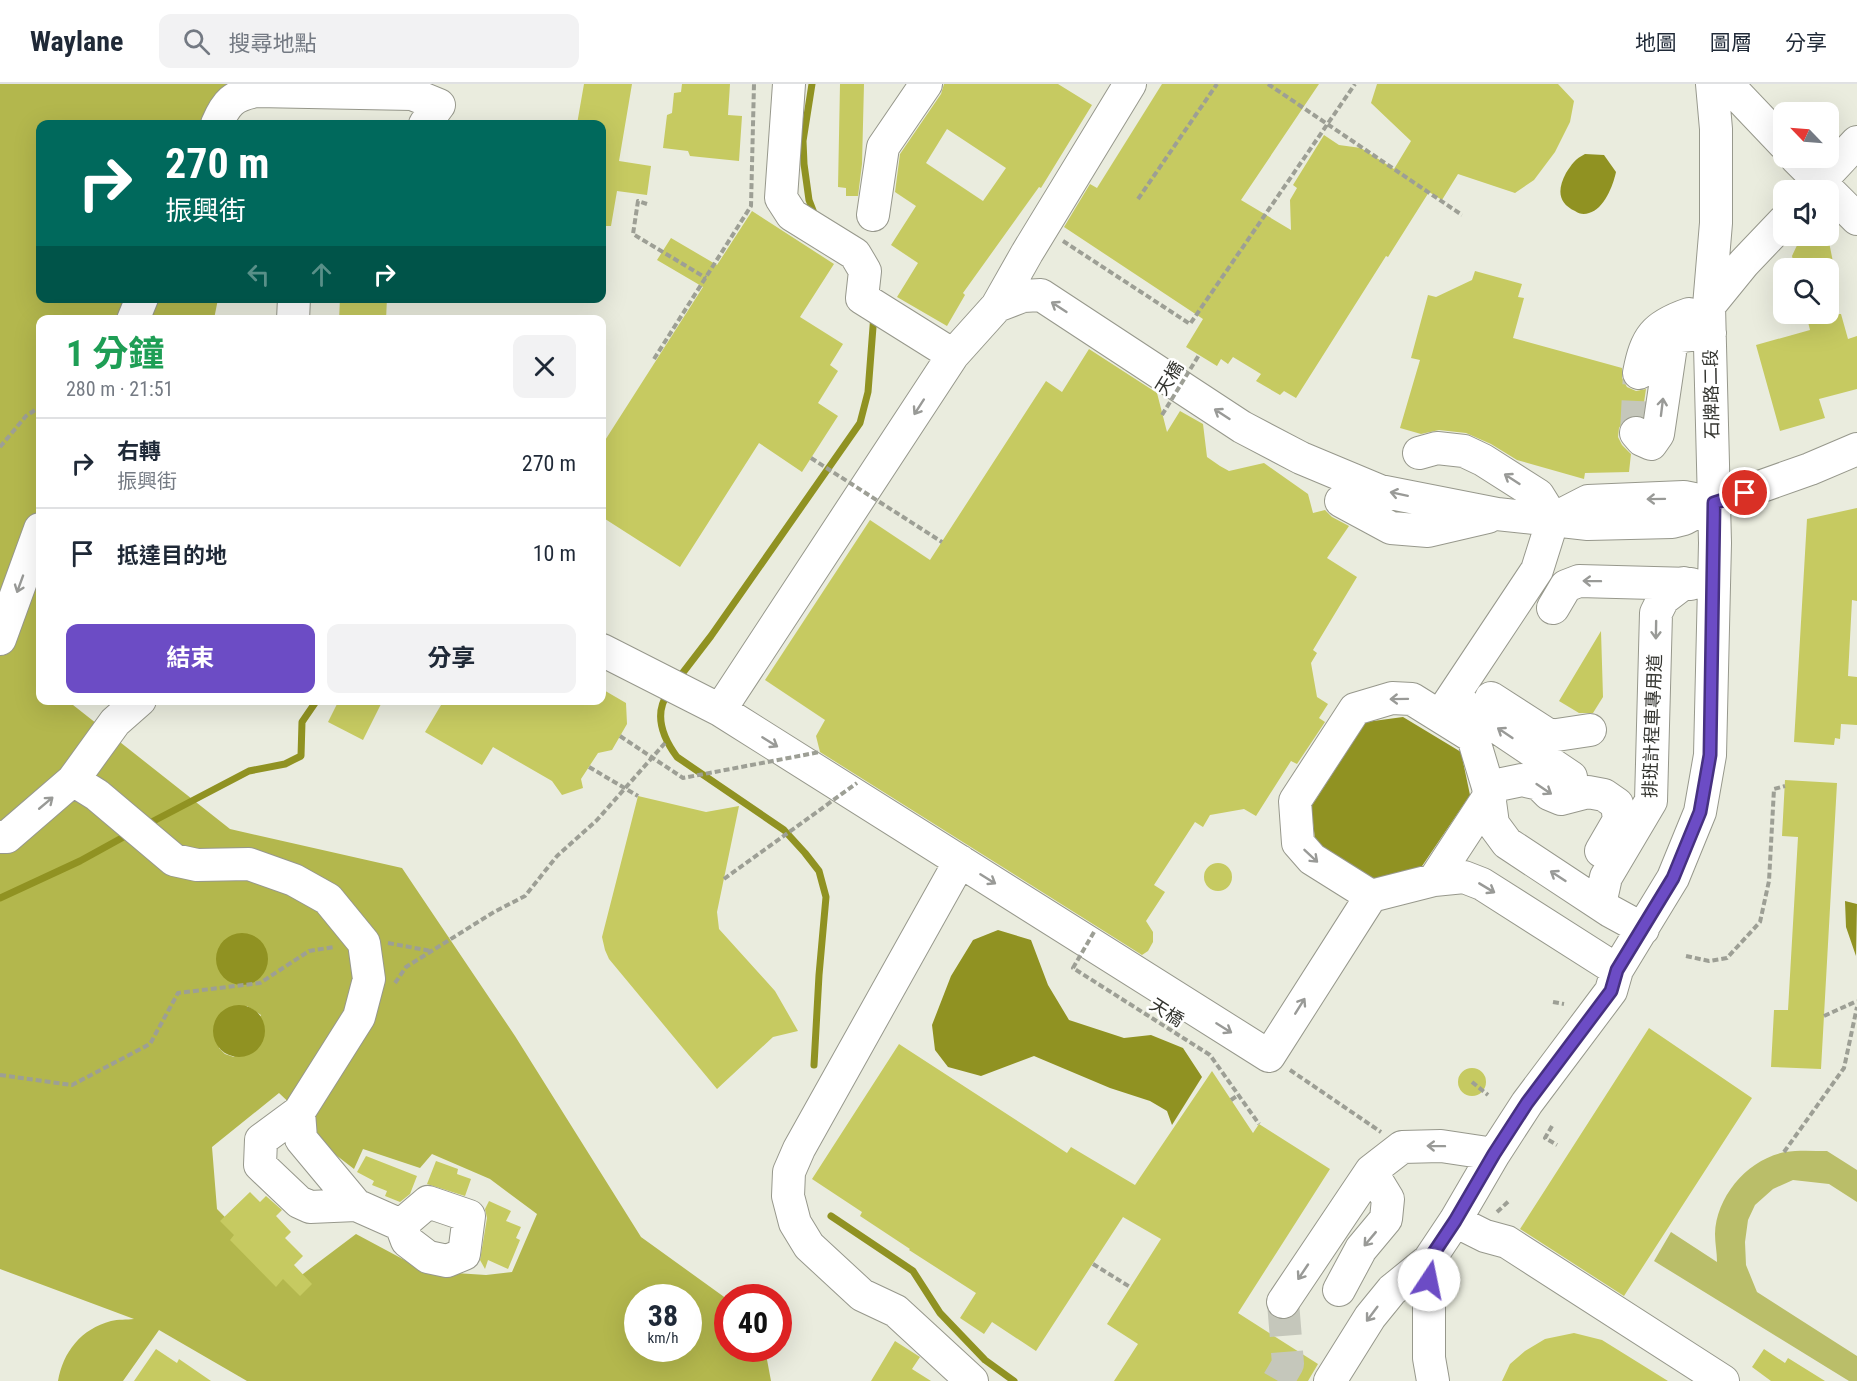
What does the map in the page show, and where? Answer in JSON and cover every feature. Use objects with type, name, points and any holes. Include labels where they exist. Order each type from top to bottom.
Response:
[{"type":"street","points":[[789,84],[781,198],[792,215],[855,254],[865,271],[862,297],[953,355]]},
{"type":"street","points":[[873,215],[883,147],[926,84]]},
{"type":"street","points":[[720,710],[953,355],[998,306],[1042,228],[1130,84]]},
{"type":"street","name":"石牌路二段","points":[[1330,1381],[1370,1317],[1392,1290],[1429,1260],[1527,1103],[1611,991],[1617,970],[1673,878],[1700,812],[1710,755],[1698,584],[1714,503],[1710,319],[1716,223],[1716,129],[1712,84]]},
{"type":"street","points":[[1727,84],[1773,132]]},
{"type":"street","points":[[219,120],[224,108],[240,93],[257,91],[412,94],[440,105],[428,120]]},
{"type":"street","points":[[1822,180],[1857,142]]},
{"type":"street","points":[[1839,205],[1857,219]]},
{"type":"street","points":[[1636,433],[1642,440],[1651,444],[1658,434],[1671,346],[1680,336],[1710,319],[1744,262],[1773,232]]},
{"type":"street","points":[[998,306],[1023,296],[1041,296],[1242,427],[1301,458],[1380,491],[1497,514],[1553,519],[1588,501],[1684,497],[1714,503],[1800,473],[1857,449]]},
{"type":"street","points":[[1639,373],[1650,336],[1667,321],[1710,319]]},
{"type":"street","points":[[1450,505],[1405,456],[1416,442],[1437,448],[1464,451],[1484,460],[1538,495],[1553,519],[1537,570],[1453,698]]},
{"type":"street","points":[[1341,501],[1391,528],[1428,531],[1497,514]]},
{"type":"street","points":[[0,639],[36,540]]},
{"type":"street","points":[[1553,608],[1566,586],[1579,581],[1698,584]]},
{"type":"street","name":"排班計程車專用道","points":[[1600,904],[1606,878],[1651,801],[1656,613],[1663,599],[1698,584]]},
{"type":"street","points":[[606,652],[720,710],[1269,1056],[1371,896],[1434,880],[1464,877],[1482,884],[1617,970]]},
{"type":"street","points":[[1371,896],[1312,859],[1298,843],[1295,801],[1355,709],[1392,698],[1453,698],[1550,736],[1590,730]]},
{"type":"street","points":[[1453,698],[1571,777]]},
{"type":"street","points":[[1453,698],[1473,737],[1489,792],[1493,824],[1508,843],[1642,929]]},
{"type":"street","points":[[0,837],[7,837],[85,788],[115,722],[134,705]]},
{"type":"street","points":[[1434,880],[1489,792],[1522,780],[1539,784],[1549,794],[1561,799],[1588,792],[1604,795],[1617,804],[1619,820],[1597,857]]},
{"type":"street","points":[[85,788],[174,860],[197,865],[249,864],[294,880],[328,899],[364,943],[369,979],[358,1017],[299,1112],[261,1140],[260,1165],[299,1202],[310,1207],[356,1205]]},
{"type":"street","points":[[960,861],[799,1149],[789,1172],[788,1196],[795,1223],[809,1246],[862,1295],[896,1311],[972,1381]]},
{"type":"street","points":[[299,1112],[301,1139],[356,1205],[401,1225]]},
{"type":"street","points":[[1283,1302],[1371,1171],[1402,1147],[1442,1146],[1494,1154]]},
{"type":"street","points":[[1339,1290],[1361,1249],[1386,1219],[1388,1199],[1371,1171]]},
{"type":"street","points":[[1455,1221],[1485,1236],[1507,1242],[1723,1381]]},
{"type":"street","points":[[1429,1260],[1432,1381]]},
{"type":"path","points":[[654,359],[751,207],[754,84]]},
{"type":"path","points":[[1138,199],[1216,84]]},
{"type":"path","points":[[1268,84],[1462,215]]},
{"type":"path","points":[[1042,228],[1190,324],[1355,84]]},
{"type":"path","points":[[648,204],[638,201],[633,234],[706,278]]},
{"type":"path","name":"天橋","points":[[1162,415],[1199,355]]},
{"type":"path","points":[[0,447],[26,416],[36,410]]},
{"type":"path","points":[[812,458],[942,542]]},
{"type":"path","points":[[620,736],[683,778],[820,752]]},
{"type":"path","points":[[393,985],[406,967],[494,912],[525,896],[557,856],[597,820],[664,743]]},
{"type":"path","points":[[589,767],[638,796]]},
{"type":"path","points":[[724,879],[857,783]]},
{"type":"path","points":[[1686,956],[1709,961],[1727,958],[1760,922],[1769,881],[1774,789],[1785,786]]},
{"type":"path","name":"天橋","points":[[1094,932],[1073,968],[1210,1055],[1259,1124]]},
{"type":"path","points":[[0,1075],[72,1084],[150,1044],[178,993],[260,983],[309,951],[364,943]]},
{"type":"path","points":[[1824,1016],[1857,1001]]},
{"type":"path","points":[[1553,1002],[1564,1004]]},
{"type":"path","points":[[1784,1152],[1844,1068],[1857,1007]]},
{"type":"path","points":[[1269,1056],[1382,1132],[1391,1132]]},
{"type":"path","points":[[1472,1082],[1488,1095]]},
{"type":"path","points":[[1232,1100],[1238,1095]]},
{"type":"path","points":[[1552,1126],[1545,1138],[1557,1145]]},
{"type":"path","points":[[1497,1212],[1510,1200]]},
{"type":"path","points":[[1093,1264],[1130,1287]]},
{"type":"green space","points":[[1790,1151],[1827,1151],[1857,1170],[1857,1202],[1829,1184],[1793,1180],[1773,1189],[1755,1205],[1748,1220],[1745,1242],[1746,1265],[1757,1292],[1857,1356],[1857,1381],[1849,1381],[1654,1261],[1671,1232],[1717,1262],[1715,1234],[1717,1220],[1721,1206],[1736,1181],[1759,1162],[1771,1156]]},
{"type":"shaded area","points":[[0,84],[235,84],[232,120],[36,120],[36,303],[217,303],[215,315],[36,315],[36,705],[73,705],[230,829],[402,868],[515,1036],[641,1237],[714,1290],[714,1362],[767,1362],[771,1381],[247,1381],[159,1330],[123,1381],[58,1381],[64,1361],[75,1343],[100,1325],[117,1320],[134,1319],[0,1269]],"holes":[[[247,1006],[261,1015],[234,1057],[225,1054],[219,1048]],[[279,1093],[299,1112],[323,1145],[354,1169],[363,1149],[420,1168],[432,1154],[490,1179],[537,1214],[512,1272],[486,1275],[425,1271],[356,1234],[299,1277],[270,1263],[217,1209],[212,1147]]]},
{"type":"shaded area","points":[[1585,154],[1604,155],[1616,172],[1603,202],[1594,211],[1583,214],[1565,204],[1560,190],[1568,170]]},
{"type":"shaded area","points":[[1403,717],[1461,752],[1470,795],[1416,875],[1375,884],[1316,847],[1311,807],[1366,722]]},
{"type":"shaded area","points":[[1845,901],[1857,904],[1856,956],[1846,927]]},
{"type":"shaded area","points":[[998,930],[1031,940],[1048,985],[1069,1020],[1124,1038],[1151,1035],[1183,1048],[1202,1077],[1172,1125],[1167,1111],[1150,1101],[1110,1088],[1034,1056],[981,1076],[948,1067],[935,1050],[932,1025],[951,976],[973,940]]},
{"type":"shaded area","points":[[237,933],[247,933],[256,937],[264,945],[268,959],[264,973],[256,981],[247,985],[237,985],[228,981],[220,973],[216,964],[216,954],[220,945],[228,937]]},
{"type":"shaded area","points":[[234,1005],[244,1005],[254,1009],[261,1016],[265,1031],[261,1046],[254,1053],[244,1057],[234,1057],[224,1053],[217,1046],[213,1036],[213,1026],[217,1016],[224,1009]]},
{"type":"building","points":[[584,84],[632,84],[619,161],[651,166],[647,195],[617,191],[611,226],[606,226],[606,120],[578,120]]},
{"type":"building","points":[[682,84],[730,84],[728,115],[742,116],[739,161],[690,156],[688,151],[663,148],[667,115],[672,113],[674,93],[681,92]]},
{"type":"building","points":[[840,84],[864,84],[862,164],[858,196],[846,196],[846,188],[838,187]]},
{"type":"building","points":[[944,84],[1058,84],[1092,105],[1041,188],[1039,187],[963,293],[965,295],[947,326],[897,297],[918,263],[891,245],[916,206],[895,192],[900,154],[941,94]],"holes":[[[947,129],[1006,168],[983,201],[926,163]]]},
{"type":"building","points":[[1162,84],[1319,84],[1241,200],[1291,230],[1290,200],[1297,188],[1293,185],[1324,135],[1339,145],[1361,148],[1394,169],[1411,141],[1371,103],[1377,84],[1558,84],[1574,101],[1570,122],[1555,152],[1534,180],[1515,193],[1458,174],[1442,200],[1429,192],[1296,398],[1284,391],[1280,395],[1256,381],[1261,374],[1233,357],[1228,364],[1221,359],[1217,366],[1186,347],[1203,319],[1064,227],[1090,184],[1097,188]]},
{"type":"building","points":[[752,211],[834,264],[800,317],[843,344],[830,365],[838,371],[818,403],[838,416],[802,472],[759,443],[680,567],[606,520],[606,439],[703,287],[657,260],[671,238],[717,265]]},
{"type":"building","points":[[1797,246],[1830,246],[1832,258],[1792,258]]},
{"type":"building","points":[[1475,271],[1522,284],[1518,297],[1524,298],[1513,338],[1622,368],[1622,378],[1627,387],[1636,391],[1646,389],[1642,416],[1633,415],[1625,419],[1619,428],[1618,437],[1631,454],[1629,472],[1585,473],[1584,479],[1517,460],[1491,444],[1466,433],[1439,430],[1421,434],[1400,428],[1420,360],[1411,358],[1428,295],[1436,297],[1472,280]]},
{"type":"building","points":[[340,303],[387,303],[386,315],[339,315]]},
{"type":"building","points":[[1839,314],[1841,314],[1848,339],[1857,336],[1857,389],[1819,399],[1825,418],[1780,431],[1756,345],[1810,330],[1808,324],[1839,324]]},
{"type":"building","points":[[1089,349],[1157,393],[1167,432],[1180,411],[1203,424],[1207,457],[1220,466],[1229,471],[1264,463],[1308,494],[1313,513],[1325,510],[1332,517],[1349,526],[1327,558],[1357,577],[1313,650],[1317,653],[1311,663],[1317,697],[1328,704],[1319,718],[1325,722],[1297,764],[1291,761],[1256,816],[1244,809],[1210,815],[1203,827],[1195,822],[1154,885],[1165,892],[1146,921],[1153,932],[1153,942],[1148,951],[1142,955],[820,752],[816,736],[825,720],[765,680],[870,520],[930,560],[1046,381],[1062,392]]},
{"type":"building","points":[[1857,508],[1857,601],[1852,600],[1848,676],[1857,677],[1857,725],[1841,724],[1840,739],[1835,738],[1834,745],[1794,742],[1807,519]]},
{"type":"building","points":[[1601,631],[1603,697],[1593,713],[1579,713],[1559,701]]},
{"type":"building","points":[[606,691],[626,703],[627,724],[612,750],[598,753],[581,779],[583,788],[562,795],[552,781],[493,747],[482,765],[425,732],[441,705],[606,705]]},
{"type":"building","points":[[336,705],[380,705],[363,740],[328,722]]},
{"type":"building","points":[[1785,780],[1837,783],[1821,1069],[1771,1067],[1774,1010],[1788,1010],[1798,837],[1782,836]]},
{"type":"building","points":[[638,796],[706,812],[739,806],[717,912],[719,929],[775,991],[798,1031],[773,1037],[717,1089],[609,959],[605,950],[602,937]]},
{"type":"building","points":[[1218,863],[1228,867],[1232,877],[1228,887],[1218,891],[1208,887],[1204,877],[1208,867]]},
{"type":"building","points":[[1649,1028],[1752,1098],[1624,1296],[1520,1229]]},
{"type":"building","points":[[899,1044],[1067,1153],[1071,1147],[1135,1185],[1212,1071],[1253,1133],[1259,1124],[1330,1169],[1238,1313],[1318,1364],[1308,1381],[1114,1381],[1138,1344],[1107,1324],[1161,1239],[1123,1217],[1036,1351],[992,1322],[984,1334],[960,1318],[976,1293],[860,1216],[862,1212],[812,1179]]},
{"type":"building","points":[[1472,1068],[1482,1072],[1486,1082],[1482,1092],[1472,1096],[1462,1092],[1458,1082],[1462,1072]]},
{"type":"building","points":[[366,1156],[417,1176],[410,1194],[400,1202],[385,1196],[387,1191],[372,1185],[374,1181],[357,1172]]},
{"type":"building","points":[[436,1161],[458,1169],[457,1174],[471,1179],[465,1196],[427,1184]]},
{"type":"building","points":[[250,1192],[260,1202],[266,1196],[282,1210],[276,1216],[291,1232],[285,1238],[303,1256],[294,1265],[312,1284],[300,1296],[283,1279],[276,1287],[230,1240],[234,1235],[220,1221]]},
{"type":"building","points":[[489,1201],[511,1211],[506,1221],[521,1227],[516,1238],[520,1240],[508,1269],[488,1260],[485,1269],[480,1260],[487,1218],[485,1209]]},
{"type":"building","points":[[1574,1333],[1602,1340],[1668,1381],[1502,1381],[1510,1364],[1525,1351],[1545,1339]]},
{"type":"building","points":[[895,1341],[920,1357],[912,1369],[931,1381],[871,1381]]},
{"type":"building","points":[[156,1349],[177,1363],[179,1359],[211,1381],[134,1381]]},
{"type":"building","points":[[1764,1349],[1785,1363],[1788,1358],[1825,1381],[1771,1381],[1752,1367]]},
{"type":"waterway","points":[[812,84],[803,141],[804,164],[809,200],[814,213],[818,216]]},
{"type":"waterway","points":[[678,679],[711,636],[860,423],[868,392],[874,314]]},
{"type":"waterway","points":[[668,693],[661,710],[662,726],[677,757],[784,830],[819,871],[826,897],[814,1065]]},
{"type":"waterway","points":[[144,826],[249,771],[285,764],[301,756],[302,722],[314,705]]},
{"type":"waterway","points":[[0,898],[80,861],[129,834]]},
{"type":"waterway","points":[[831,1216],[913,1271],[940,1313],[985,1360],[1014,1381]]},
{"type":"tunnel","points":[[1636,433],[1639,373]]},
{"type":"tunnel","points":[[1278,1381],[1288,1364],[1283,1302]]},
{"type":"route","points":[[1429,1280],[1429,1260],[1494,1154],[1527,1103],[1611,991],[1617,970],[1673,878],[1700,812],[1710,755],[1714,503],[1745,493]]}]
